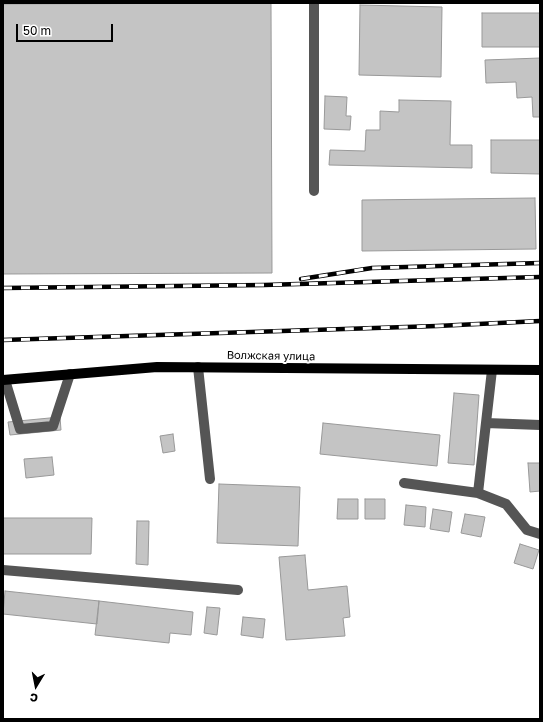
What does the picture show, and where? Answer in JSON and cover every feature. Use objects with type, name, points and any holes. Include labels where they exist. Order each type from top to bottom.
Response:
[{"type":"main road","name":"Волжская улица","points":[[4,380],[157,367],[540,370]]},
{"type":"street","points":[[314,3],[314,191]]},
{"type":"street","points":[[198,367],[210,479]]},
{"type":"street","points":[[478,493],[492,370]]},
{"type":"street","points":[[4,380],[20,429],[53,426],[70,374]]},
{"type":"street","points":[[486,423],[540,425]]},
{"type":"street","points":[[404,483],[478,493],[506,504],[527,530],[540,534]]},
{"type":"street","points":[[3,570],[238,590]]},
{"type":"building","points":[[271,3],[272,273],[3,274],[3,4]]},
{"type":"building","points":[[360,5],[442,7],[441,77],[359,75]]},
{"type":"building","points":[[482,13],[540,13],[540,47],[482,47]]},
{"type":"building","points":[[540,58],[540,117],[533,117],[532,97],[517,98],[516,82],[486,83],[485,60]]},
{"type":"building","points":[[325,96],[347,97],[346,116],[351,116],[350,130],[324,129]]},
{"type":"building","points":[[399,100],[451,101],[450,145],[472,145],[472,168],[329,165],[330,150],[365,151],[366,130],[380,130],[380,111],[399,112]]},
{"type":"building","points":[[491,140],[540,140],[540,174],[491,173]]},
{"type":"building","points":[[535,198],[536,249],[362,251],[362,200]]},
{"type":"building","points":[[454,393],[479,395],[474,465],[448,463]]},
{"type":"building","points":[[60,417],[61,430],[10,435],[8,422]]},
{"type":"building","points":[[323,423],[440,435],[437,466],[320,454]]},
{"type":"building","points":[[173,434],[175,451],[163,453],[160,436]]},
{"type":"building","points":[[52,457],[54,475],[26,478],[24,459]]},
{"type":"building","points":[[528,463],[540,463],[540,491],[530,492]]},
{"type":"building","points":[[219,484],[300,487],[298,546],[217,543]]},
{"type":"building","points":[[338,499],[358,499],[358,519],[337,519]]},
{"type":"building","points":[[365,499],[385,499],[385,519],[365,519]]},
{"type":"building","points":[[406,505],[426,507],[425,527],[404,525]]},
{"type":"building","points":[[433,509],[452,512],[449,532],[430,529]]},
{"type":"building","points":[[465,514],[485,517],[481,537],[461,533]]},
{"type":"building","points":[[3,518],[92,518],[91,554],[3,554]]},
{"type":"building","points":[[137,521],[149,521],[148,565],[136,564]]},
{"type":"building","points":[[520,544],[539,550],[533,569],[514,563]]},
{"type":"building","points":[[305,555],[308,590],[347,586],[350,617],[343,618],[345,636],[286,640],[279,557]]},
{"type":"building","points":[[5,591],[99,601],[97,624],[3,614]]},
{"type":"building","points":[[99,601],[193,612],[191,635],[170,633],[169,643],[95,635]]},
{"type":"building","points":[[207,607],[220,608],[217,635],[204,633]]},
{"type":"building","points":[[243,617],[265,619],[263,638],[241,635]]},
{"type":"railway","points":[[301,279],[372,268],[540,263]]},
{"type":"railway","points":[[3,288],[264,285],[540,277]]},
{"type":"railway","points":[[3,340],[437,326],[540,321]]}]
